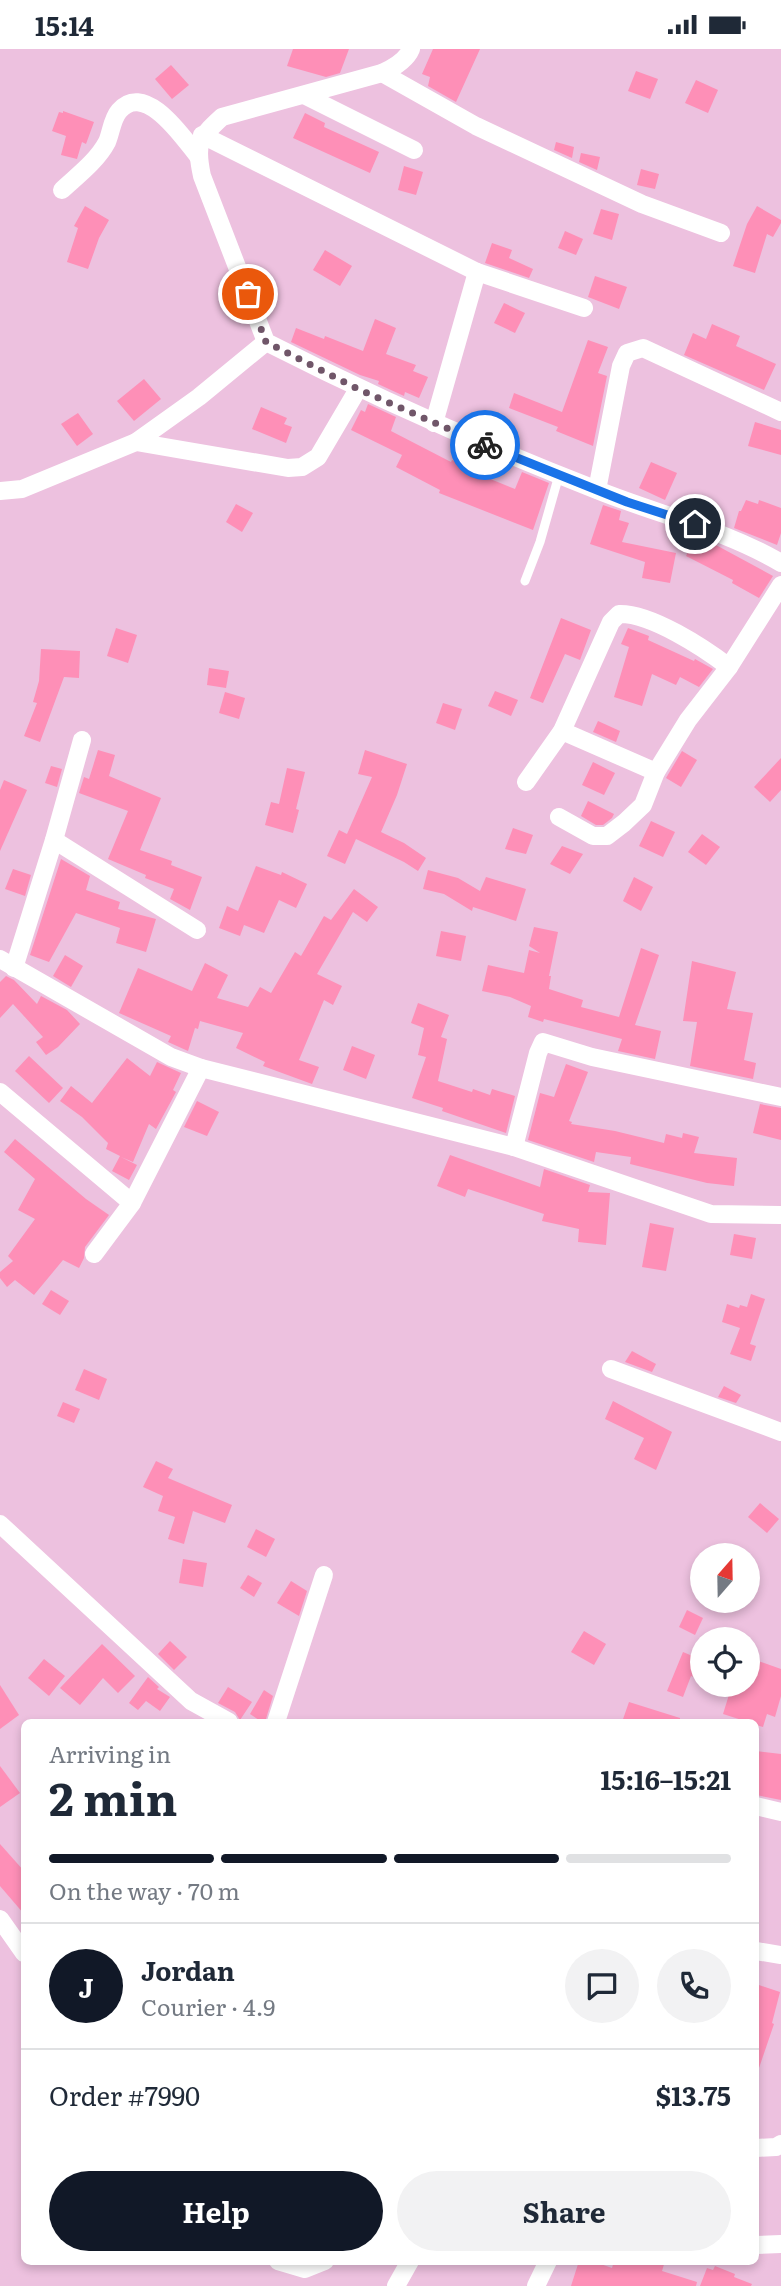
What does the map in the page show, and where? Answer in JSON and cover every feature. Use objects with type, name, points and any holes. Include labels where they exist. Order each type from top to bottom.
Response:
[{"type":"street","points":[[411,49],[394,67],[382,73],[222,117],[202,135],[198,156],[202,176],[266,342],[358,389],[434,423],[597,490],[717,532],[781,563]]},
{"type":"street","points":[[382,73],[523,149],[642,205],[721,233]]},
{"type":"street","points":[[304,95],[414,150]]},
{"type":"street","points":[[62,190],[87,167],[106,143],[118,112],[128,105],[144,104],[161,112],[198,156]]},
{"type":"street","points":[[202,135],[477,272],[584,308]]},
{"type":"street","points":[[434,423],[477,272]]},
{"type":"street","points":[[0,491],[22,489],[136,442],[199,397],[266,342]]},
{"type":"street","points":[[597,490],[621,366],[627,353],[643,348],[781,412]]},
{"type":"street","points":[[136,442],[288,468],[302,467],[318,457],[358,389]]},
{"type":"street","points":[[559,817],[593,836],[607,836],[643,805],[656,772],[688,720],[729,667],[781,585]]},
{"type":"street","points":[[526,782],[562,731],[611,622],[619,614],[628,614],[661,627],[709,652],[729,667]]},
{"type":"street","points":[[562,731],[656,772]]},
{"type":"street","points":[[82,740],[54,840],[7,963],[171,1057],[201,1068],[514,1147],[711,1214],[781,1215]]},
{"type":"street","points":[[54,840],[198,930]]},
{"type":"street","points":[[514,1147],[543,1042],[592,1056],[781,1097]]},
{"type":"street","points":[[94,1254],[132,1203],[201,1068]]},
{"type":"street","points":[[0,1092],[132,1203]]},
{"type":"street","points":[[611,1369],[781,1432]]},
{"type":"street","points":[[0,1524],[191,1700],[224,1719]]},
{"type":"street","points":[[277,1719],[324,1575]]},
{"type":"street","points":[[759,1807],[781,1812]]},
{"type":"street","points":[[0,1919],[21,1949]]},
{"type":"street","points":[[759,1951],[781,1955]]},
{"type":"street","points":[[759,2148],[781,2144]]},
{"type":"street","points":[[759,2245],[781,2244]]},
{"type":"street","points":[[292,2265],[305,2269],[315,2265]]},
{"type":"street","points":[[396,2286],[408,2265]]},
{"type":"street","points":[[536,2286],[546,2265]]},
{"type":"lane","points":[[525,581],[540,542],[559,475]]},
{"type":"building","points":[[293,49],[349,49],[340,73],[326,77],[287,66]]},
{"type":"building","points":[[433,49],[480,49],[456,102],[428,86],[430,77],[422,74]]},
{"type":"building","points":[[171,65],[189,85],[172,99],[155,79]]},
{"type":"building","points":[[636,71],[658,79],[650,99],[628,91]]},
{"type":"building","points":[[696,80],[718,90],[708,113],[685,103]]},
{"type":"building","points":[[59,112],[94,122],[86,144],[82,142],[77,159],[61,155],[66,136],[52,131]]},
{"type":"building","points":[[305,113],[325,123],[324,127],[379,152],[370,173],[293,138]]},
{"type":"building","points":[[556,142],[574,147],[572,158],[554,150]]},
{"type":"building","points":[[581,153],[600,157],[597,170],[579,162]]},
{"type":"building","points":[[404,166],[423,172],[416,195],[398,190]]},
{"type":"building","points":[[641,169],[659,174],[655,189],[637,185]]},
{"type":"building","points":[[85,206],[109,220],[99,238],[88,269],[67,262],[78,228],[74,226]]},
{"type":"building","points":[[757,206],[781,220],[781,223],[773,237],[767,234],[755,273],[733,266],[747,224]]},
{"type":"building","points":[[601,209],[619,214],[612,240],[593,234]]},
{"type":"building","points":[[565,231],[583,239],[576,255],[558,248]]},
{"type":"building","points":[[492,243],[512,250],[509,258],[533,269],[529,278],[485,263]]},
{"type":"building","points":[[325,250],[352,266],[340,286],[313,270]]},
{"type":"building","points":[[595,276],[627,287],[619,309],[588,297]]},
{"type":"building","points":[[504,303],[525,313],[515,333],[494,323]]},
{"type":"building","points":[[375,319],[396,328],[386,354],[416,365],[413,371],[428,377],[419,398],[405,392],[404,396],[378,384],[379,381],[360,375],[291,342],[296,328],[363,351]]},
{"type":"building","points":[[712,324],[740,336],[736,346],[776,364],[764,390],[684,355],[693,333],[706,339]]},
{"type":"building","points":[[588,340],[608,347],[598,373],[607,376],[593,446],[556,431],[558,427],[509,408],[514,393],[562,412]]},
{"type":"building","points":[[144,379],[161,399],[134,421],[117,401]]},
{"type":"building","points":[[368,404],[396,417],[391,431],[451,462],[452,460],[479,471],[478,474],[515,489],[522,472],[549,483],[533,530],[439,493],[440,490],[396,467],[402,455],[351,430],[361,410],[365,412]]},
{"type":"building","points":[[261,407],[287,418],[284,424],[292,427],[286,443],[252,429]]},
{"type":"building","points":[[78,413],[93,434],[77,446],[61,424]]},
{"type":"building","points":[[755,422],[781,430],[781,455],[748,446]]},
{"type":"building","points":[[651,462],[677,473],[665,500],[639,488]]},
{"type":"building","points":[[746,500],[758,504],[759,500],[781,508],[781,533],[777,545],[734,528],[739,511]]},
{"type":"building","points":[[236,504],[253,513],[242,532],[226,522]]},
{"type":"building","points":[[603,505],[621,511],[619,520],[629,523],[622,542],[676,553],[670,583],[642,578],[645,562],[590,544]]},
{"type":"building","points":[[696,537],[773,576],[759,598],[732,583],[733,580],[686,556]]},
{"type":"building","points":[[561,618],[591,630],[580,660],[565,654],[543,703],[530,698]]},
{"type":"building","points":[[116,628],[137,635],[128,663],[107,656]]},
{"type":"building","points":[[628,628],[649,636],[648,640],[713,669],[699,687],[680,677],[676,685],[652,674],[642,706],[614,697],[629,647],[621,644]]},
{"type":"building","points":[[41,649],[80,651],[79,678],[64,677],[40,742],[24,736],[37,703],[33,702],[39,681]]},
{"type":"building","points":[[209,668],[229,671],[226,688],[207,685]]},
{"type":"building","points":[[495,691],[518,700],[511,716],[488,706]]},
{"type":"building","points":[[225,692],[245,698],[239,719],[219,713]]},
{"type":"building","points":[[443,703],[462,709],[455,730],[436,723]]},
{"type":"building","points":[[598,721],[620,731],[616,742],[593,732]]},
{"type":"building","points":[[98,750],[115,755],[109,776],[161,798],[140,850],[172,861],[171,865],[202,877],[190,910],[170,899],[174,889],[108,859],[128,811],[79,793],[84,777],[89,779]]},
{"type":"building","points":[[365,750],[407,764],[381,832],[426,858],[418,871],[356,839],[345,864],[327,856],[339,830],[347,834],[372,777],[358,774]]},
{"type":"building","points":[[682,751],[697,760],[681,787],[666,778]]},
{"type":"building","points":[[781,758],[781,790],[770,802],[754,787]]},
{"type":"building","points":[[593,762],[615,773],[604,795],[582,785]]},
{"type":"building","points":[[51,766],[62,769],[57,787],[45,783]]},
{"type":"building","points":[[287,768],[305,772],[293,833],[265,825],[271,802],[279,804]]},
{"type":"building","points":[[4,780],[27,790],[0,851],[0,790]]},
{"type":"building","points":[[588,801],[614,814],[612,818],[603,825],[596,825],[581,816]]},
{"type":"building","points":[[651,821],[675,832],[663,857],[639,846]]},
{"type":"building","points":[[513,828],[533,835],[526,854],[505,849]]},
{"type":"building","points":[[702,834],[720,847],[706,865],[688,852]]},
{"type":"building","points":[[562,846],[583,854],[570,874],[550,864]]},
{"type":"building","points":[[61,859],[90,876],[86,890],[120,902],[118,909],[156,919],[146,952],[116,943],[120,928],[76,913],[49,962],[30,955]]},
{"type":"building","points":[[256,866],[281,875],[282,872],[307,884],[296,908],[279,900],[264,933],[244,925],[240,936],[219,928],[227,906],[238,911]]},
{"type":"building","points":[[13,869],[31,875],[25,896],[5,889]]},
{"type":"building","points":[[428,870],[458,878],[480,891],[486,877],[526,889],[516,921],[473,907],[472,911],[444,894],[423,889]]},
{"type":"building","points":[[634,877],[653,887],[641,911],[623,901]]},
{"type":"building","points":[[354,889],[378,907],[367,922],[353,912],[317,974],[342,986],[333,1005],[324,1000],[299,1060],[319,1067],[312,1084],[263,1066],[265,1062],[236,1048],[243,1033],[200,1021],[188,1051],[168,1042],[171,1036],[119,1013],[138,968],[192,991],[205,963],[228,975],[217,998],[248,1007],[260,987],[271,993],[295,952],[301,956],[324,916],[331,920]]},
{"type":"building","points":[[534,927],[558,932],[549,989],[583,1000],[581,1007],[619,1017],[641,948],[659,955],[635,1025],[661,1031],[655,1059],[618,1051],[622,1039],[528,1017],[531,1006],[510,997],[482,991],[488,965],[524,973],[529,950],[540,953],[529,946]]},
{"type":"building","points":[[441,931],[466,936],[461,961],[436,956]]},
{"type":"building","points":[[65,955],[83,966],[71,987],[53,976]]},
{"type":"building","points":[[692,961],[736,972],[727,1009],[753,1013],[744,1060],[756,1063],[753,1079],[690,1066],[697,1022],[683,1021]]},
{"type":"building","points":[[6,976],[14,980],[37,1004],[41,996],[67,1010],[80,1024],[58,1047],[46,1055],[36,1042],[43,1037],[13,1004],[0,1018],[0,982]]},
{"type":"building","points":[[418,1003],[449,1015],[441,1037],[447,1039],[438,1081],[472,1092],[473,1089],[490,1095],[492,1089],[515,1096],[506,1133],[412,1098],[426,1057],[418,1055],[424,1028],[411,1023]]},
{"type":"building","points":[[352,1046],[375,1055],[366,1079],[343,1070]]},
{"type":"building","points":[[29,1056],[63,1088],[49,1103],[15,1071]]},
{"type":"building","points":[[127,1058],[150,1076],[157,1062],[181,1073],[173,1090],[176,1092],[156,1129],[149,1124],[133,1162],[121,1157],[137,1165],[129,1180],[112,1171],[120,1156],[106,1149],[108,1143],[82,1117],[60,1101],[71,1086],[92,1103]]},
{"type":"building","points":[[566,1064],[588,1072],[569,1121],[571,1124],[664,1143],[666,1134],[682,1138],[683,1133],[699,1137],[694,1153],[737,1158],[734,1186],[707,1183],[630,1164],[631,1157],[596,1152],[594,1162],[528,1140],[540,1093],[554,1097]]},
{"type":"building","points":[[197,1101],[219,1112],[207,1136],[184,1127]]},
{"type":"building","points":[[760,1104],[781,1108],[781,1140],[753,1133]]},
{"type":"building","points":[[15,1139],[109,1215],[85,1247],[79,1268],[63,1260],[34,1295],[15,1280],[7,1287],[0,1278],[0,1272],[13,1261],[8,1256],[35,1219],[18,1210],[35,1179],[4,1152]]},
{"type":"building","points":[[450,1155],[540,1187],[544,1169],[590,1185],[588,1192],[610,1193],[606,1245],[578,1242],[579,1229],[542,1221],[544,1214],[468,1189],[465,1197],[437,1186]]},
{"type":"building","points":[[650,1223],[674,1228],[666,1271],[642,1267]]},
{"type":"building","points":[[734,1234],[756,1238],[752,1259],[730,1255]]},
{"type":"building","points":[[51,1290],[69,1301],[60,1315],[42,1304]]},
{"type":"building","points":[[751,1294],[765,1299],[750,1344],[756,1346],[751,1361],[730,1354],[740,1328],[722,1322],[727,1304],[739,1308],[740,1305],[747,1307]]},
{"type":"building","points":[[632,1351],[656,1364],[652,1372],[625,1362]]},
{"type":"building","points":[[84,1369],[107,1379],[99,1400],[75,1390]]},
{"type":"building","points":[[724,1386],[741,1395],[736,1403],[718,1397]]},
{"type":"building","points":[[613,1401],[672,1432],[656,1470],[634,1459],[644,1438],[605,1419]]},
{"type":"building","points":[[63,1402],[80,1409],[74,1423],[57,1416]]},
{"type":"building","points":[[156,1461],[173,1469],[168,1478],[232,1505],[225,1523],[193,1511],[184,1544],[168,1539],[175,1517],[158,1511],[163,1496],[143,1487]]},
{"type":"building","points":[[760,1503],[779,1519],[767,1533],[748,1517]]},
{"type":"building","points":[[256,1529],[275,1539],[266,1557],[247,1547]]},
{"type":"building","points":[[183,1559],[207,1563],[203,1587],[179,1583]]},
{"type":"building","points":[[248,1575],[262,1583],[254,1597],[240,1588]]},
{"type":"building","points":[[291,1581],[307,1591],[299,1616],[277,1603]]},
{"type":"building","points":[[687,1610],[703,1618],[699,1627],[690,1627],[690,1632],[679,1627]]},
{"type":"building","points":[[584,1631],[606,1644],[594,1665],[571,1652]]},
{"type":"building","points":[[170,1641],[187,1657],[174,1670],[158,1654]]},
{"type":"building","points":[[102,1644],[135,1676],[118,1693],[103,1678],[80,1705],[60,1688]]},
{"type":"building","points":[[683,1652],[690,1655],[690,1679],[683,1697],[667,1691]]},
{"type":"building","points":[[44,1659],[65,1676],[49,1696],[28,1678]]},
{"type":"building","points":[[760,1662],[781,1669],[781,1696],[775,1717],[767,1714],[763,1727],[759,1726],[759,1719],[739,1719],[723,1714],[728,1697],[760,1697]]},
{"type":"building","points":[[148,1677],[159,1687],[157,1689],[170,1697],[160,1711],[146,1701],[138,1710],[129,1703]]},
{"type":"building","points":[[0,1685],[19,1715],[0,1729]]},
{"type":"building","points":[[228,1687],[252,1702],[241,1719],[235,1712],[218,1703]]},
{"type":"building","points":[[264,1690],[273,1696],[266,1719],[258,1719],[250,1714]]},
{"type":"building","points":[[629,1702],[680,1718],[680,1719],[623,1719]]},
{"type":"building","points":[[759,1751],[781,1754],[781,1800],[759,1796]]},
{"type":"building","points":[[0,1766],[20,1793],[0,1807]]},
{"type":"building","points":[[0,1844],[21,1868],[21,1910],[0,1886]]},
{"type":"building","points":[[759,1985],[780,1992],[772,2023],[774,2024],[759,2068]]},
{"type":"building","points":[[578,2265],[603,2265],[612,2268],[613,2265],[664,2265],[662,2271],[697,2282],[696,2286],[571,2286]]},
{"type":"building","points":[[715,2266],[735,2274],[734,2277],[752,2284],[751,2286],[700,2286],[707,2268],[713,2270]]},
{"type":"way so far","points":[[248,294],[266,342],[358,389],[485,445]]},
{"type":"route","points":[[485,445],[627,502],[695,524]]}]
